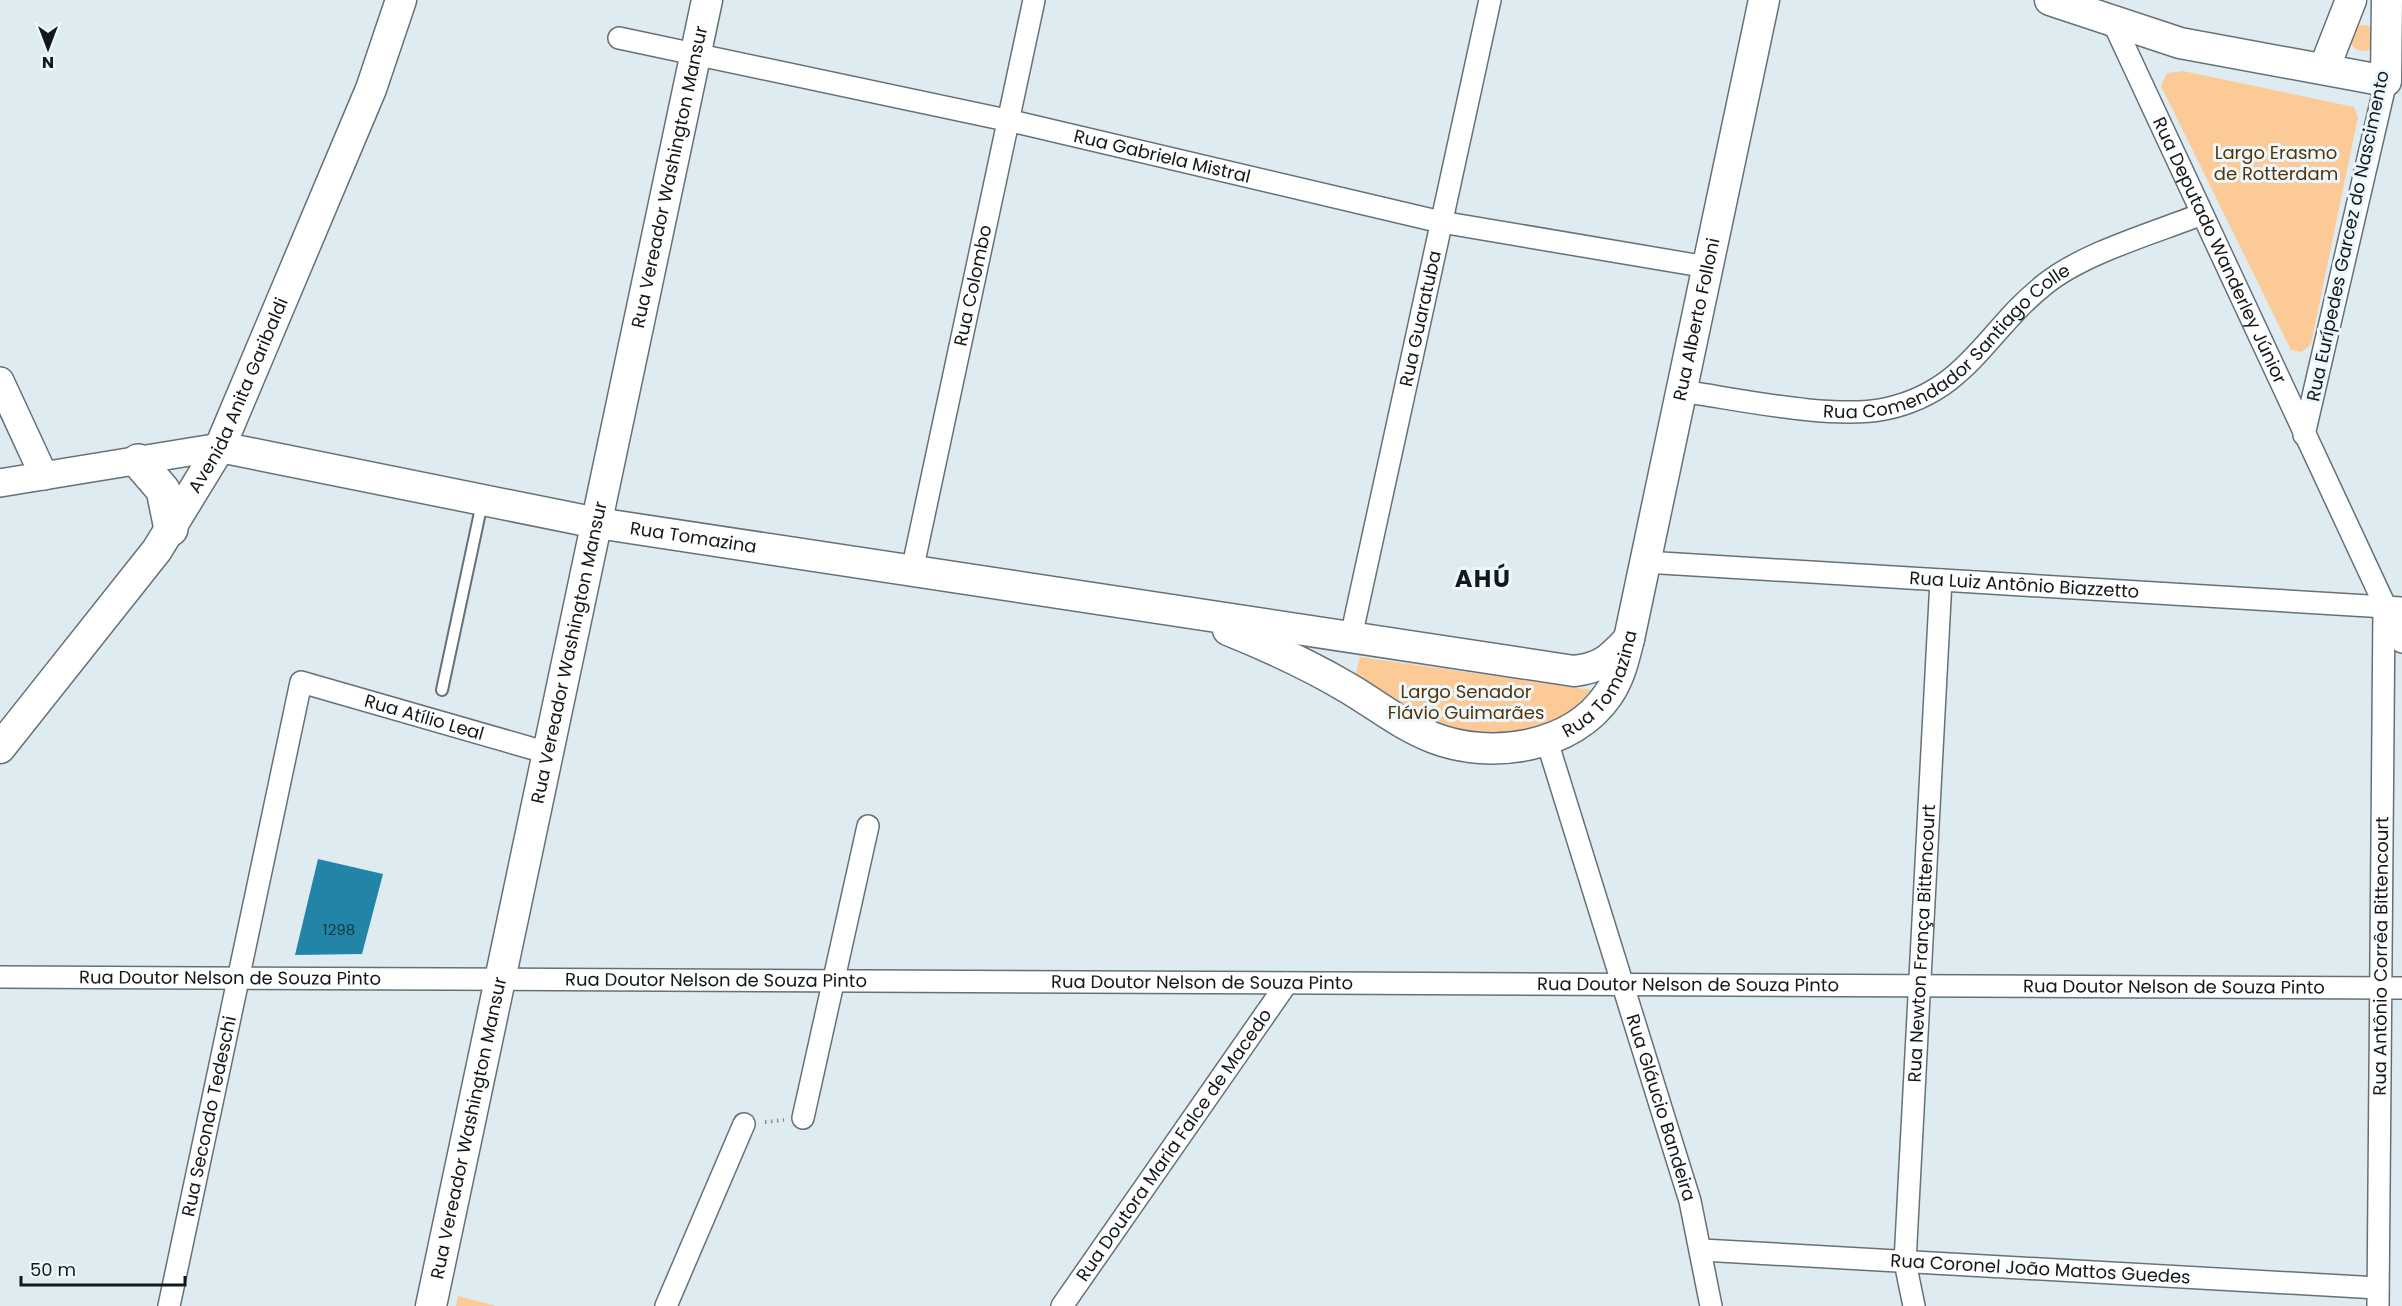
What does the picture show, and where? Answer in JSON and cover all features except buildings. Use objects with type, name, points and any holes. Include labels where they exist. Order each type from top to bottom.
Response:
[{"type":"main road","name":"Avenida Anita Garibaldi","points":[[0,748],[171,529],[220,447],[371,89],[401,0]]},
{"type":"main road","name":"Rua Vereador Washington Mansur","points":[[431,1306],[707,0]]},
{"type":"main road","name":"Rua Alberto Folloni","points":[[1629,639],[1764,0]]},
{"type":"main road","points":[[2050,0],[2180,43],[2394,82]]},
{"type":"main road","points":[[2324,69],[2351,0]]},
{"type":"main road","name":"Rua Eurípedes Garcez do Nascimento","points":[[2387,0],[2394,82]]},
{"type":"main road","name":"Rua Tomazina","points":[[220,447],[597,523],[1574,671],[1594,669],[1610,658],[1629,639]]},
{"type":"main road","points":[[138,461],[163,490],[171,529]]},
{"type":"main road","name":"Rua Tomazina","points":[[1133,604],[1227,630],[1309,665],[1408,726],[1460,746],[1523,746],[1547,741],[1590,713],[1608,696],[1620,673],[1629,639]]},
{"type":"main road","points":[[1350,637],[1348,658],[1351,689]]},
{"type":"street","name":"Rua Colombo","points":[[912,571],[1034,0]]},
{"type":"street","name":"Rua Guaratuba","points":[[1350,637],[1490,0]]},
{"type":"street","name":"Rua Deputado Wanderley Júnior","points":[[2113,22],[2304,435],[2393,608],[2402,642]]},
{"type":"street","name":"Rua Gabriela Mistral","points":[[619,38],[1009,120],[1441,222],[1707,267]]},
{"type":"street","name":"Rua Eurípedes Garcez do Nascimento","points":[[2304,435],[2394,82]]},
{"type":"street","name":"Rua Comendador Santiago Colle","points":[[1681,391],[1855,412],[1886,409],[1918,399],[1944,385],[1964,370],[2020,306],[2061,273],[2099,255],[2202,214]]},
{"type":"street","points":[[0,381],[44,476]]},
{"type":"street","points":[[0,483],[220,447]]},
{"type":"street","name":"Rua Luiz Antônio Biazzetto","points":[[1645,561],[2393,608]]},
{"type":"street","name":"Rua Newton França Bittencourt","points":[[1914,1306],[1905,1262],[1941,580]]},
{"type":"street","name":"Rua Antônio Corrêa Bittencourt","points":[[2378,1297],[2381,988],[2393,608]]},
{"type":"street","name":"Rua Atílio Leal","points":[[301,682],[548,753]]},
{"type":"street","name":"Rua Secondo Tedeschi","points":[[169,1306],[301,682]]},
{"type":"street","name":"Rua Gláucio Bandeira","points":[[1547,741],[1690,1201],[1702,1251],[1711,1306]]},
{"type":"street","points":[[803,1118],[868,826]]},
{"type":"street","name":"Rua Doutor Nelson de Souza Pinto","points":[[0,977],[2402,988]]},
{"type":"street","name":"Rua Doutora Maria Falce de Macedo","points":[[1062,1306],[1287,983]]},
{"type":"street","points":[[666,1306],[744,1124]]},
{"type":"street","name":"Rua Coronel João Mattos Guedes","points":[[1702,1251],[1905,1262],[2378,1297]]},
{"type":"lane","points":[[442,690],[482,500]]},
{"type":"path","points":[[744,1124],[803,1118]]},
{"type":"green space","points":[[2363,25],[2372,29],[2376,38],[2372,47],[2363,51],[2354,47],[2350,38],[2354,29]]},
{"type":"green space","name":"Largo Erasmo de Rotterdam","points":[[2183,71],[2354,107],[2358,117],[2311,344],[2302,352],[2291,350],[2161,86],[2167,73]]},
{"type":"green space","name":"Largo Senador Flávio Guimarães","points":[[1360,657],[1592,690],[1560,722],[1531,734],[1460,734],[1355,677]]},
{"type":"green space","points":[[458,1296],[497,1306],[456,1306]]},
{"type":"district","name":"AHÚ","points":[[1483,579]]}]
